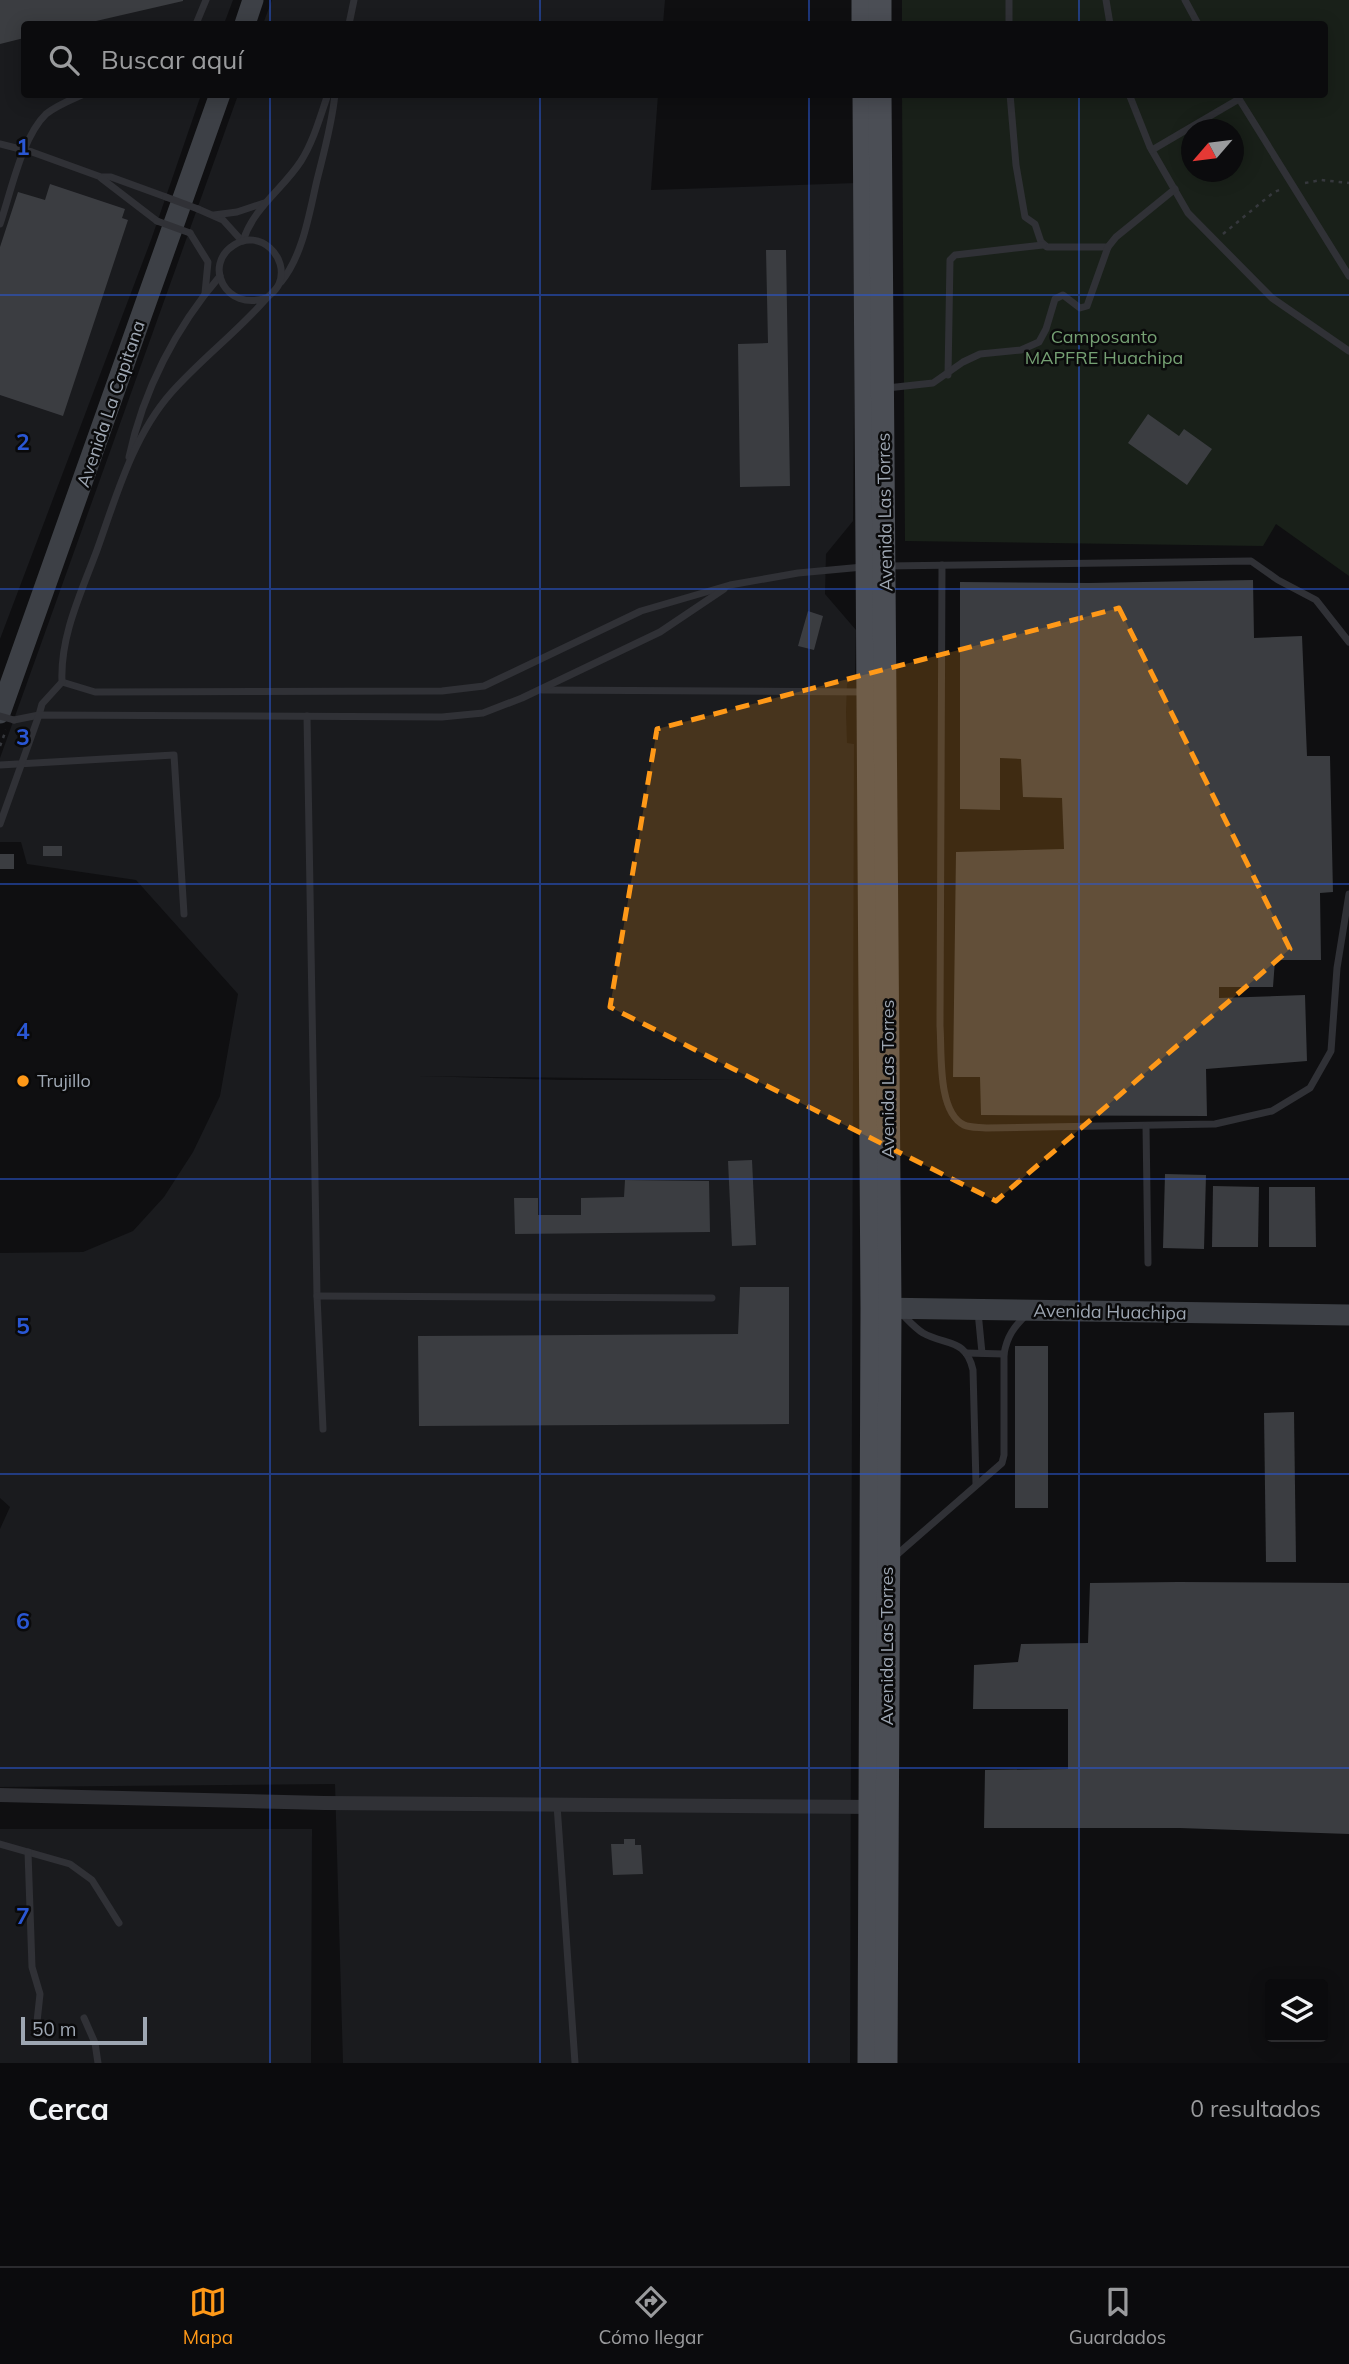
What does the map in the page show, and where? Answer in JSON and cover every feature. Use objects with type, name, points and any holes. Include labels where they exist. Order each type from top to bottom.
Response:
[{"type":"main road","points":[[863,0],[863,21]]},
{"type":"main road","points":[[880,0],[880,21]]},
{"type":"main road","name":"Avenida Las Torres","points":[[864,98],[877,566],[888,1563],[869,2063]]},
{"type":"main road","name":"Avenida Las Torres","points":[[880,98],[883,388],[877,566],[869,692],[886,1308],[878,1807],[886,2063]]},
{"type":"street","points":[[246,21],[253,0]]},
{"type":"street","name":"Avenida La Capitana","points":[[5,716],[219,98]]},
{"type":"street","name":"Avenida Huachipa","points":[[886,1308],[1349,1315]]},
{"type":"street","points":[[0,1795],[324,1803],[878,1807]]},
{"type":"lane","points":[[197,21],[205,0]]},
{"type":"lane","points":[[350,21],[354,0]]},
{"type":"lane","points":[[1009,0],[1009,21]]},
{"type":"lane","points":[[1106,0],[1110,21]]},
{"type":"lane","points":[[1185,0],[1196,21]]},
{"type":"lane","points":[[0,224],[36,125],[54,108],[75,98]]},
{"type":"lane","points":[[242,241],[247,228],[264,203],[300,162],[315,136],[327,98]]},
{"type":"lane","points":[[0,824],[42,704],[62,682],[61,662],[70,625],[127,468],[152,419],[171,393],[255,313],[290,271],[304,232],[332,119],[335,98]]},
{"type":"lane","points":[[1010,98],[1024,215],[1035,224],[1044,245]]},
{"type":"lane","points":[[1131,98],[1152,150],[1188,213],[1272,298],[1349,351]]},
{"type":"lane","points":[[1152,150],[1236,98]]},
{"type":"lane","points":[[1239,98],[1349,276]]},
{"type":"lane","points":[[0,144],[101,177],[157,221],[190,233],[208,262],[220,275],[223,285],[237,299],[247,302],[266,298]]},
{"type":"lane","points":[[101,177],[111,177],[212,215],[223,220],[242,241]]},
{"type":"lane","points":[[883,388],[926,385],[980,354],[1021,350],[1039,342],[1051,308],[1059,296],[1063,295],[1080,308],[1087,306],[1108,247],[1116,237],[1175,189]]},
{"type":"lane","points":[[212,215],[237,212],[264,203]]},
{"type":"lane","points":[[127,468],[135,428],[155,378],[177,335],[220,275],[227,250],[242,241],[255,240],[266,244],[275,252],[280,262],[278,286]]},
{"type":"lane","points":[[948,374],[950,260],[955,255],[1044,245],[1108,247]]},
{"type":"lane","points":[[205,293],[208,262]]},
{"type":"lane","points":[[62,682],[94,692],[442,691],[484,686],[641,611],[730,585],[798,573],[877,566],[1251,561],[1278,580],[1316,600],[1349,642]]},
{"type":"lane","points":[[942,565],[940,1026],[944,1090],[951,1114],[965,1126],[986,1128],[1216,1124],[1272,1111],[1310,1088],[1331,1051],[1337,968],[1349,894]]},
{"type":"lane","points":[[5,716],[442,717],[483,713],[660,632],[730,585]]},
{"type":"lane","points":[[538,690],[869,692]]},
{"type":"lane","points":[[307,716],[317,1296],[323,1429]]},
{"type":"lane","points":[[0,765],[174,755],[184,914]]},
{"type":"lane","points":[[1146,1126],[1148,1263]]},
{"type":"lane","points":[[317,1296],[712,1298]]},
{"type":"lane","points":[[886,1308],[923,1333],[958,1345],[966,1353],[973,1370],[976,1484]]},
{"type":"lane","points":[[978,1309],[982,1353]]},
{"type":"lane","points":[[888,1563],[1002,1463],[1006,1341],[1030,1310]]},
{"type":"lane","points":[[966,1353],[1004,1354]]},
{"type":"lane","points":[[557,1805],[575,2063]]},
{"type":"lane","points":[[0,1844],[70,1864],[92,1880],[119,1923]]},
{"type":"lane","points":[[28,1853],[32,1967],[40,1994],[36,2031]]},
{"type":"lane","points":[[84,2018],[95,2043],[98,2063]]},
{"type":"path","points":[[1215,241],[1274,192],[1292,185],[1321,180],[1349,183]]},
{"type":"highlighted area","points":[[1119,608],[1290,949],[996,1201],[610,1007],[657,729]]},
{"type":"shaded area","points":[[0,0],[233,0],[225,21],[21,21],[21,98],[200,98],[151,240],[0,639]]},
{"type":"shaded area","points":[[272,0],[665,0],[663,21],[264,21]]},
{"type":"shaded area","points":[[237,98],[658,98],[651,190],[856,183],[853,521],[826,554],[825,594],[856,630],[855,674],[847,684],[846,712],[847,743],[854,744],[850,2063],[343,2063],[335,1784],[0,1787],[0,1529],[10,1507],[0,1498],[0,1253],[83,1252],[133,1231],[164,1197],[193,1152],[220,1096],[238,994],[136,880],[27,864],[21,842],[0,842],[0,758]],"holes":[[[418,1076],[741,1080],[563,1080]]]},
{"type":"shaded area","points":[[0,1829],[312,1829],[311,2063],[0,2063]]},
{"type":"green space","name":"Camposanto MAPFRE Huachipa","points":[[902,0],[1349,0],[1349,576],[1276,524],[1263,546],[905,541],[902,98],[1328,98],[1328,21],[902,21]]},
{"type":"building","points":[[0,0],[183,0],[96,21],[21,21],[21,39],[0,44]]},
{"type":"building","points":[[50,184],[125,209],[122,218],[128,220],[63,416],[0,395],[0,247],[18,192],[45,200]]},
{"type":"building","points":[[766,250],[786,250],[790,486],[740,487],[738,344],[768,343]]},
{"type":"building","points":[[1148,414],[1179,436],[1184,429],[1212,449],[1187,485],[1128,443]]},
{"type":"building","points":[[1253,580],[1254,638],[1302,636],[1307,756],[1330,756],[1333,892],[1320,893],[1321,960],[1275,960],[1273,987],[1219,987],[1219,998],[1305,995],[1307,1061],[1206,1069],[1207,1116],[981,1115],[980,1077],[953,1077],[956,852],[1064,849],[1062,798],[1023,797],[1021,759],[1000,758],[1000,810],[960,809],[960,582]]},
{"type":"building","points":[[808,611],[823,616],[814,650],[798,646]]},
{"type":"building","points":[[43,846],[62,846],[62,856],[43,856]]},
{"type":"building","points":[[0,854],[14,854],[14,869],[0,869]]},
{"type":"building","points":[[752,1160],[756,1245],[732,1246],[728,1161]]},
{"type":"building","points":[[1165,1174],[1206,1175],[1204,1249],[1163,1248]]},
{"type":"building","points":[[625,1180],[709,1181],[710,1232],[515,1234],[514,1198],[538,1198],[538,1215],[581,1215],[581,1198],[624,1197]]},
{"type":"building","points":[[1213,1186],[1259,1187],[1258,1247],[1212,1247]]},
{"type":"building","points":[[1269,1187],[1315,1187],[1316,1247],[1269,1247]]},
{"type":"building","points":[[740,1287],[789,1287],[789,1424],[419,1426],[418,1336],[738,1334]]},
{"type":"building","points":[[1015,1346],[1048,1346],[1048,1508],[1015,1508]]},
{"type":"building","points":[[1294,1412],[1296,1562],[1266,1562],[1264,1413]]},
{"type":"building","points":[[1090,1583],[1349,1583],[1349,1834],[1180,1828],[984,1828],[985,1770],[1068,1769],[1068,1709],[973,1709],[974,1665],[1018,1662],[1021,1644],[1088,1643]]},
{"type":"building","points":[[624,1839],[635,1839],[635,1845],[641,1845],[643,1874],[613,1875],[611,1844],[624,1844]]},
{"type":"place","name":"Trujillo","points":[[23,1081]]}]
